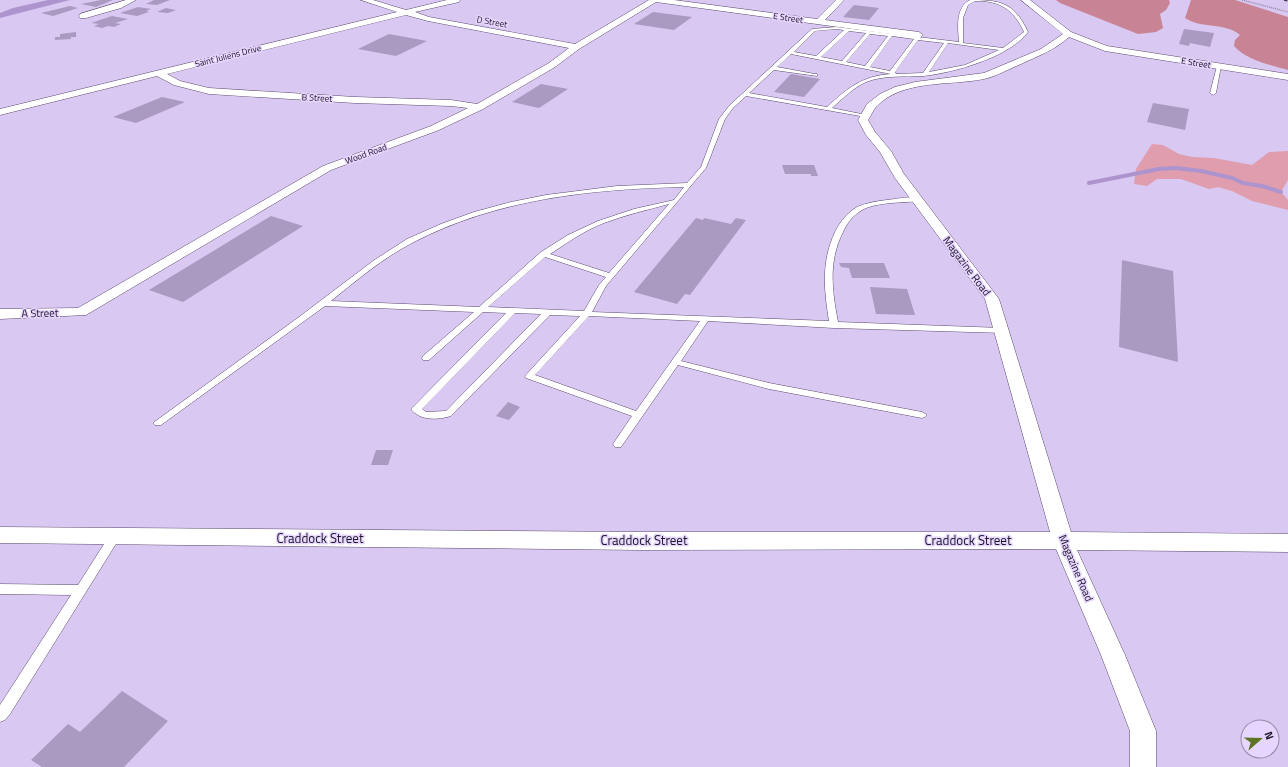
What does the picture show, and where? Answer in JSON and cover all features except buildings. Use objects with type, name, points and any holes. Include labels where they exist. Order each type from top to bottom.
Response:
[{"type":"street","points":[[83,16],[109,9],[132,0]]},
{"type":"street","name":"D Street","points":[[365,0],[428,19],[576,47]]},
{"type":"street","name":"Saint Juliens Drive","points":[[0,112],[456,0]]},
{"type":"street","name":"Wood Road","points":[[81,312],[327,168],[435,128],[479,107],[552,64],[576,47],[654,0]]},
{"type":"street","name":"E Street","points":[[657,0],[918,36]]},
{"type":"street","points":[[819,22],[840,0]]},
{"type":"street","points":[[864,116],[866,111],[888,93],[927,83],[983,76],[1066,43],[1059,26],[1025,0]]},
{"type":"street","name":"E Street","points":[[1066,43],[1288,77]]},
{"type":"street","name":"E Street","points":[[1066,43],[1104,48]]},
{"type":"street","name":"B Street","points":[[158,73],[177,83],[209,91],[354,100],[451,103],[479,107]]},
{"type":"street","name":"Magazine Road","points":[[864,116],[863,120],[870,133],[885,151],[899,175],[992,299],[1020,400],[1063,541],[1113,656],[1143,731],[1143,767]]},
{"type":"street","name":"A Street","points":[[0,314],[81,312]]},
{"type":"street","name":"Craddock Street","points":[[0,535],[642,541],[1063,541],[1288,543]]},
{"type":"lane","points":[[828,109],[844,94],[864,81],[880,77],[925,74],[971,66],[1004,49],[1023,36],[1026,32],[1024,27],[1006,5],[995,1],[971,1],[966,4],[961,14],[961,44]]},
{"type":"lane","points":[[638,415],[529,376],[586,315],[603,285],[610,276],[704,167],[722,119],[744,94],[814,30],[826,28],[892,35],[918,36],[947,42],[1004,49]]},
{"type":"lane","points":[[817,58],[847,30]]},
{"type":"lane","points":[[843,63],[869,32]]},
{"type":"lane","points":[[867,67],[892,35]]},
{"type":"lane","points":[[892,72],[918,36]]},
{"type":"lane","points":[[925,74],[947,42]]},
{"type":"lane","points":[[790,52],[906,75]]},
{"type":"lane","points":[[1213,93],[1219,66]]},
{"type":"lane","points":[[773,68],[815,75]]},
{"type":"lane","points":[[744,94],[864,116]]},
{"type":"lane","points":[[158,423],[379,260],[410,241],[455,221],[495,208],[536,198],[600,188],[647,185],[689,185]]},
{"type":"lane","points":[[834,325],[827,286],[828,261],[833,243],[844,223],[854,212],[863,207],[918,199]]},
{"type":"lane","points":[[426,358],[544,254],[571,237],[600,222],[636,210],[676,201]]},
{"type":"lane","points":[[544,254],[610,276]]},
{"type":"lane","points":[[322,303],[704,320],[1002,331]]},
{"type":"lane","points":[[512,312],[416,409],[424,415],[448,414],[547,313]]},
{"type":"lane","points":[[618,444],[704,320]]},
{"type":"lane","points":[[675,362],[769,386],[922,415]]},
{"type":"lane","points":[[0,715],[6,709],[115,536]]},
{"type":"lane","points":[[0,589],[81,590]]},
{"type":"path","points":[[1242,0],[1288,12]]},
{"type":"shaded area","points":[[48,0],[70,0],[0,18],[0,13],[13,8]]},
{"type":"shaded area","points":[[1056,0],[1169,0],[1170,3],[1166,10],[1160,14],[1163,28],[1156,32],[1138,34],[1060,3]]},
{"type":"shaded area","points":[[1191,0],[1235,0],[1288,17],[1288,70],[1259,61],[1239,51],[1234,46],[1235,40],[1240,35],[1234,31],[1227,28],[1198,23],[1185,18]]},
{"type":"shaded area","points":[[1152,144],[1163,145],[1179,154],[1192,157],[1214,158],[1252,165],[1269,152],[1288,151],[1288,180],[1281,192],[1288,200],[1288,210],[1252,201],[1232,191],[1218,187],[1209,189],[1181,179],[1157,179],[1147,186],[1134,184],[1136,169]]},
{"type":"waterway","points":[[1089,183],[1159,169],[1176,168],[1201,171],[1232,178],[1243,183],[1262,186],[1281,192]]},
{"type":"railway","points":[[1284,0],[1288,1]]}]
